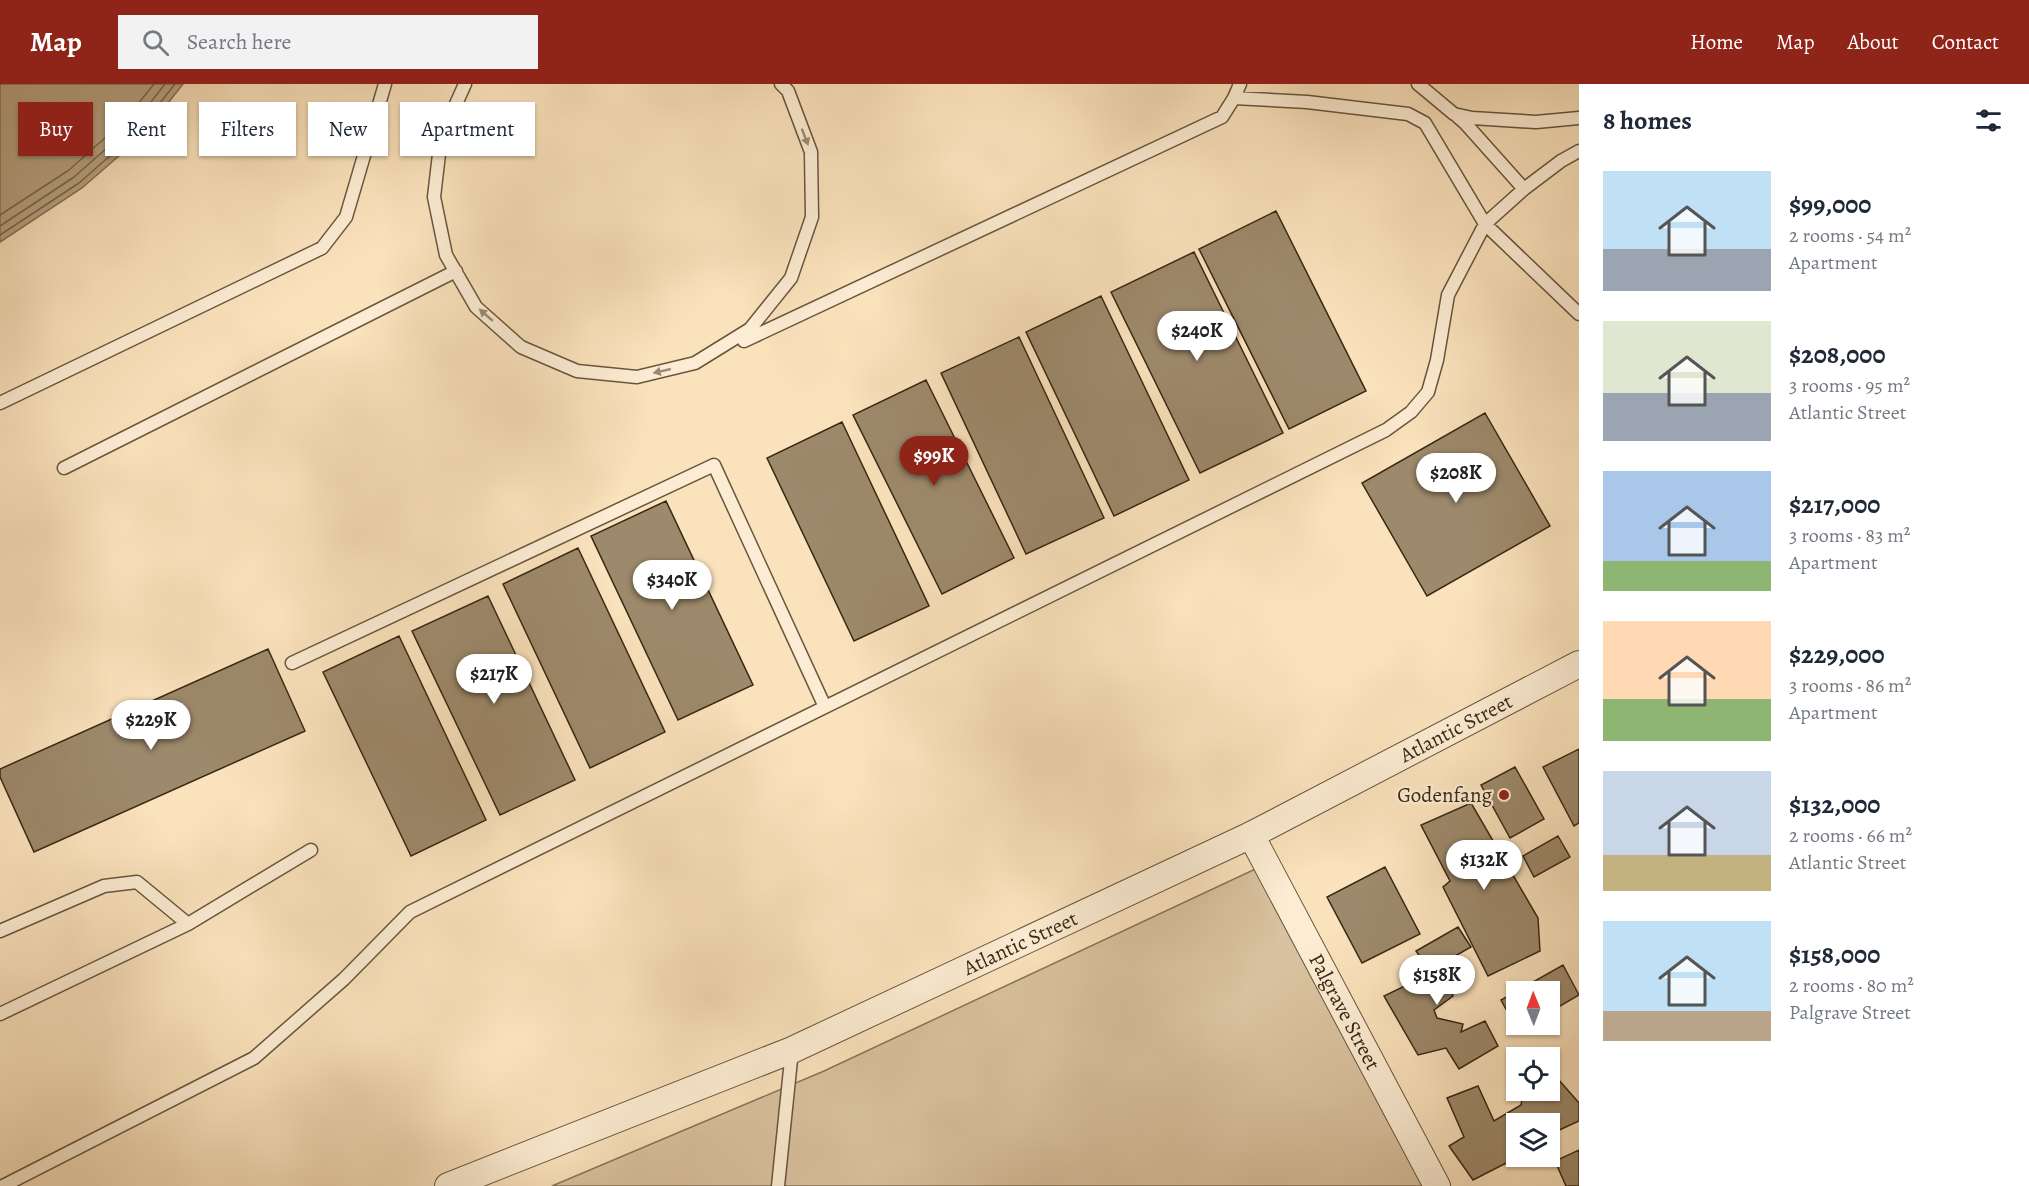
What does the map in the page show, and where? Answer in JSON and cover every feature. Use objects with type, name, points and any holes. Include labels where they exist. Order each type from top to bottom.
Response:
[{"type":"street","name":"Atlantic Street","points":[[448,1186],[792,1050],[1251,835],[1579,664]]},
{"type":"street","name":"Palgrave Street","points":[[1251,835],[1437,1186]]},
{"type":"lane","points":[[0,403],[322,248],[346,217],[385,84]]},
{"type":"lane","points":[[465,84],[441,137],[434,196],[446,255],[476,307],[521,347],[577,371],[637,377],[695,363],[1222,117],[1240,84]]},
{"type":"lane","points":[[695,363],[750,329],[791,278],[812,217],[811,152],[788,91],[782,84]]},
{"type":"lane","points":[[1418,84],[1465,123],[1524,189]]},
{"type":"lane","points":[[1234,98],[1307,102],[1408,114],[1425,123],[1485,224],[1579,314]]},
{"type":"lane","points":[[1454,114],[1472,118],[1536,122],[1579,118]]},
{"type":"lane","points":[[3,1186],[254,1058],[344,980],[410,912],[1386,430],[1411,412],[1428,392],[1437,360],[1448,295],[1485,224],[1524,189],[1561,161],[1579,151]]},
{"type":"lane","points":[[64,468],[456,271]]},
{"type":"lane","points":[[292,663],[714,465],[825,707]]},
{"type":"lane","points":[[0,1014],[188,924],[311,849]]},
{"type":"lane","points":[[0,931],[104,886],[136,882],[188,924]]},
{"type":"lane","points":[[778,1186],[792,1050]]},
{"type":"shaded area","points":[[1266,864],[1437,1186],[552,1186],[824,1071]]},
{"type":"water","points":[[0,84],[183,84],[169,102],[105,102],[105,156],[119,156],[82,188],[0,242]]},
{"type":"building","points":[[1276,211],[1366,391],[1289,429],[1199,249]]},
{"type":"building","points":[[1194,252],[1283,433],[1200,473],[1111,292]]},
{"type":"building","points":[[1101,296],[1189,480],[1114,516],[1026,332]]},
{"type":"building","points":[[1019,337],[1104,518],[1026,554],[941,373]]},
{"type":"building","points":[[926,380],[1014,558],[942,594],[853,415]]},
{"type":"building","points":[[1485,413],[1550,526],[1427,596],[1362,483]]},
{"type":"building","points":[[842,422],[929,606],[854,641],[767,458]]},
{"type":"building","points":[[666,501],[753,685],[678,720],[591,536]]},
{"type":"building","points":[[578,548],[665,732],[590,768],[503,584]]},
{"type":"building","points":[[488,596],[575,780],[500,815],[412,631]]},
{"type":"building","points":[[399,636],[486,820],[411,856],[323,672]]},
{"type":"building","points":[[268,649],[305,731],[34,852],[0,777],[0,769]]},
{"type":"building","points":[[1579,749],[1579,823],[1574,826],[1543,767]]},
{"type":"building","points":[[1515,767],[1544,819],[1510,838],[1481,785]]},
{"type":"building","points":[[1471,803],[1538,918],[1540,951],[1488,976],[1443,887],[1450,881],[1421,825]]},
{"type":"building","points":[[1558,836],[1570,857],[1534,877],[1523,856]]},
{"type":"building","points":[[1385,867],[1420,934],[1362,963],[1327,897]]},
{"type":"building","points":[[1458,927],[1471,947],[1441,964],[1453,996],[1434,1010],[1437,1018],[1463,1024],[1461,1032],[1485,1021],[1498,1046],[1459,1069],[1446,1048],[1418,1055],[1384,996],[1407,985],[1401,973],[1424,962],[1416,951]]},
{"type":"building","points":[[1563,965],[1579,995],[1560,1006],[1560,981],[1535,981]]},
{"type":"building","points":[[1506,997],[1506,1009],[1501,1000]]},
{"type":"building","points":[[1560,1081],[1579,1103],[1579,1121],[1560,1130],[1560,1113],[1508,1113],[1521,1105],[1522,1101],[1560,1101]]},
{"type":"building","points":[[1478,1086],[1494,1121],[1506,1114],[1506,1163],[1473,1180],[1449,1146],[1464,1137],[1447,1098]]},
{"type":"building","points":[[1579,1150],[1579,1186],[1566,1186],[1558,1167],[1560,1167],[1560,1159]]},
{"type":"place","name":"Godenfang","points":[[1504,795]]}]
